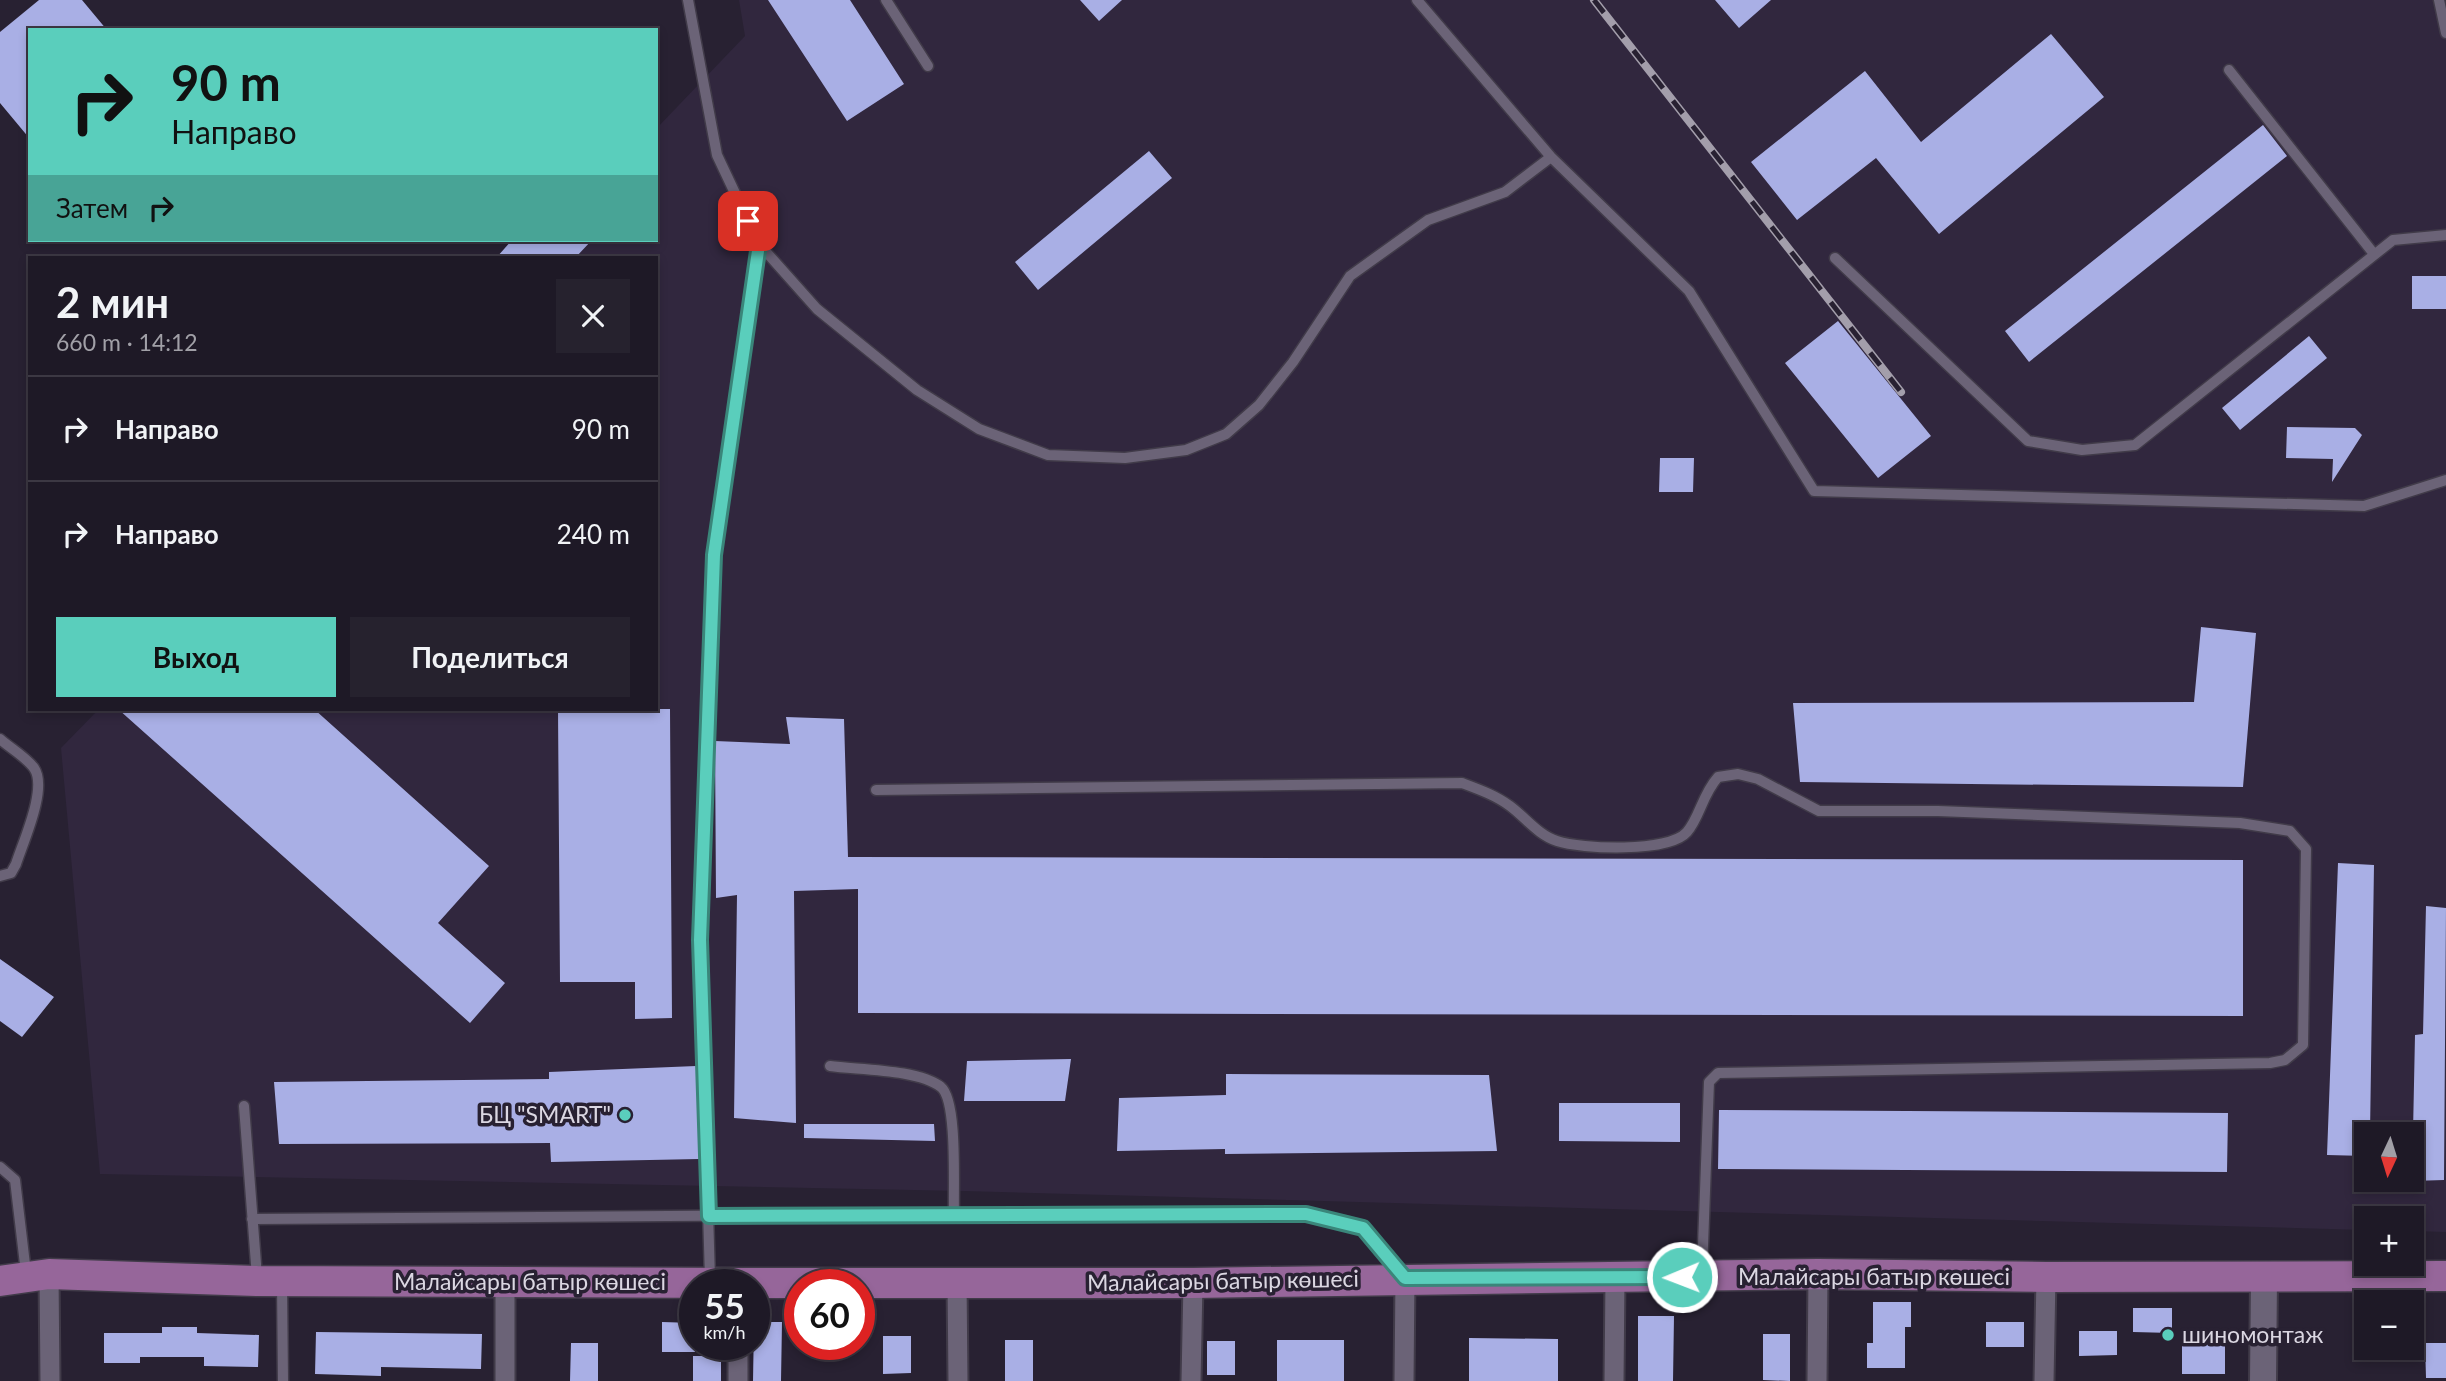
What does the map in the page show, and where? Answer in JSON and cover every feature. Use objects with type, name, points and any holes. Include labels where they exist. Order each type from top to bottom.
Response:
[{"type":"main road","name":"Малайсары батыр көшесі","points":[[770,1283],[957,1281],[1192,1283],[1818,1274],[2046,1277],[2446,1276]]},
{"type":"main road","name":"Малайсары батыр көшесі","points":[[25,1278],[679,1284]]},
{"type":"street","points":[[1817,1381],[1818,1274]]},
{"type":"street","points":[[2044,1381],[2046,1277]]},
{"type":"street","points":[[2263,1381],[2264,1277]]},
{"type":"street","points":[[25,1278],[50,1381]]},
{"type":"street","points":[[1404,1381],[1405,1278]]},
{"type":"street","points":[[1614,1381],[1615,1279]]},
{"type":"street","points":[[957,1281],[958,1381]]},
{"type":"street","points":[[505,1283],[505,1381]]},
{"type":"street","points":[[1191,1381],[1192,1283]]},
{"type":"street","points":[[738,1360],[738,1381]]},
{"type":"lane","points":[[688,0],[717,155],[759,244],[817,309],[917,390],[979,429],[1048,455],[1125,458],[1186,450],[1226,434],[1259,405],[1293,362],[1350,276],[1429,220],[1505,192],[1551,157]]},
{"type":"lane","points":[[886,0],[928,66]]},
{"type":"lane","points":[[1417,0],[1551,157],[1689,291],[1814,491],[2364,506],[2446,480]]},
{"type":"lane","points":[[2439,0],[2446,33]]},
{"type":"lane","points":[[2229,70],[2374,254]]},
{"type":"lane","points":[[1835,258],[2028,441],[2082,450],[2135,445],[2393,240],[2446,235]]},
{"type":"lane","points":[[725,1269],[709,1216],[700,940],[714,555],[759,244]]},
{"type":"lane","points":[[0,739],[33,768],[39,780],[38,792],[16,864],[11,873],[0,876]]},
{"type":"lane","points":[[876,790],[1462,783],[1494,796],[1557,841],[1627,849],[1666,843],[1686,834],[1705,792],[1718,777],[1738,774],[1758,779],[1819,811],[1937,811],[2240,823],[2290,831],[2306,849],[2303,1045],[2285,1060],[2256,1064],[1718,1073],[1709,1082],[1702,1277]]},
{"type":"lane","points":[[830,1066],[922,1077],[943,1088],[951,1106],[954,1214]]},
{"type":"lane","points":[[244,1107],[252,1219],[270,1280],[283,1381]]},
{"type":"lane","points":[[0,1167],[15,1180],[25,1278]]},
{"type":"lane","points":[[252,1219],[1306,1214],[1363,1228],[1405,1278]]},
{"type":"shaded area","points":[[739,0],[2446,0],[2446,1232],[2424,1231],[2424,1206],[2354,1206],[2354,1230],[964,1191],[100,1174],[61,748],[97,711],[658,711],[658,256],[534,256],[548,242],[658,242],[658,127],[745,36]]},
{"type":"building","points":[[39,0],[82,0],[105,28],[28,28],[28,137],[0,103],[0,32]]},
{"type":"building","points":[[768,0],[850,0],[904,84],[847,121]]},
{"type":"building","points":[[1080,0],[1122,0],[1099,21]]},
{"type":"building","points":[[1715,0],[1771,0],[1739,28]]},
{"type":"building","points":[[2051,34],[2104,97],[1939,234],[1876,158],[1797,220],[1751,162],[1865,71],[1921,142]]},
{"type":"building","points":[[2263,125],[2287,156],[2029,362],[2005,331]]},
{"type":"building","points":[[1149,151],[1172,178],[1038,290],[1015,262]]},
{"type":"building","points":[[510,242],[590,242],[577,256],[498,256]]},
{"type":"building","points":[[2412,276],[2446,276],[2446,309],[2412,309]]},
{"type":"building","points":[[1838,321],[1931,436],[1878,478],[1785,363]]},
{"type":"building","points":[[2309,336],[2327,358],[2240,430],[2222,408]]},
{"type":"building","points":[[2287,427],[2355,428],[2362,435],[2332,482],[2333,459],[2286,458]]},
{"type":"building","points":[[1660,458],[1694,458],[1693,492],[1659,492]]},
{"type":"building","points":[[2201,627],[2256,633],[2243,787],[1800,782],[1793,703],[2194,702]]},
{"type":"building","points":[[670,709],[672,1018],[635,1019],[635,982],[560,982],[558,711]]},
{"type":"building","points":[[120,711],[316,711],[489,866],[438,923],[505,983],[470,1023]]},
{"type":"building","points":[[786,717],[844,719],[848,857],[2243,860],[2243,1016],[858,1013],[858,889],[794,891],[796,1123],[734,1118],[737,895],[716,898],[715,741],[790,744]]},
{"type":"building","points":[[2338,863],[2374,865],[2370,1122],[2354,1122],[2354,1156],[2327,1155]]},
{"type":"building","points":[[2426,906],[2446,908],[2444,1180],[2424,1181],[2424,1122],[2413,1122],[2415,1035],[2423,1034]]},
{"type":"building","points":[[0,959],[54,997],[22,1037],[0,1021]]},
{"type":"building","points":[[1071,1059],[1065,1101],[964,1101],[967,1061]]},
{"type":"building","points":[[696,1066],[699,1159],[551,1162],[550,1143],[279,1144],[274,1082],[549,1079],[549,1072]]},
{"type":"building","points":[[1226,1074],[1489,1075],[1497,1151],[1225,1154],[1225,1149],[1117,1151],[1119,1098],[1226,1095]]},
{"type":"building","points":[[1559,1103],[1680,1103],[1680,1142],[1559,1141]]},
{"type":"building","points":[[1719,1110],[2228,1113],[2227,1172],[1718,1169]]},
{"type":"building","points":[[804,1124],[934,1124],[935,1141],[804,1138]]},
{"type":"building","points":[[1873,1302],[1911,1302],[1911,1327],[1905,1327],[1905,1368],[1867,1368],[1867,1343],[1873,1343]]},
{"type":"building","points":[[2133,1308],[2172,1308],[2172,1333],[2133,1332]]},
{"type":"building","points":[[1638,1316],[1674,1316],[1673,1381],[1638,1381]]},
{"type":"building","points":[[662,1322],[679,1323],[679,1352],[662,1352]]},
{"type":"building","points":[[770,1322],[782,1322],[781,1381],[753,1381],[753,1360],[770,1360]]},
{"type":"building","points":[[1986,1322],[2024,1322],[2024,1347],[1986,1347]]},
{"type":"building","points":[[162,1327],[197,1327],[197,1333],[259,1335],[258,1367],[204,1366],[204,1357],[140,1357],[140,1363],[104,1363],[104,1333],[162,1333]]},
{"type":"building","points":[[2079,1331],[2117,1331],[2117,1355],[2079,1356]]},
{"type":"building","points":[[316,1332],[482,1334],[481,1369],[381,1367],[381,1376],[315,1374]]},
{"type":"building","points":[[1763,1334],[1790,1334],[1790,1381],[1763,1380]]},
{"type":"building","points":[[883,1336],[911,1336],[911,1373],[883,1374]]},
{"type":"building","points":[[1469,1338],[1558,1339],[1558,1381],[1469,1381]]},
{"type":"building","points":[[1005,1340],[1033,1340],[1033,1381],[1005,1381]]},
{"type":"building","points":[[1277,1340],[1344,1340],[1344,1381],[1277,1381]]},
{"type":"building","points":[[1207,1341],[1235,1341],[1235,1375],[1207,1375]]},
{"type":"building","points":[[571,1343],[598,1343],[598,1381],[570,1381]]},
{"type":"building","points":[[2182,1343],[2225,1343],[2225,1374],[2182,1374]]},
{"type":"building","points":[[2425,1343],[2446,1343],[2446,1378],[2426,1378]]},
{"type":"building","points":[[693,1360],[721,1360],[721,1381],[693,1381]]},
{"type":"railway","points":[[1594,0],[1901,392]]},
{"type":"place","name":"БЦ \"SMART\"","points":[[625,1115]]},
{"type":"place","name":"шиномонтаж","points":[[2168,1335]]},
{"type":"route","points":[[748,221],[759,244],[714,555],[700,940],[709,1216],[1147,1212],[1306,1214],[1363,1228],[1405,1278],[1682,1277]]}]
